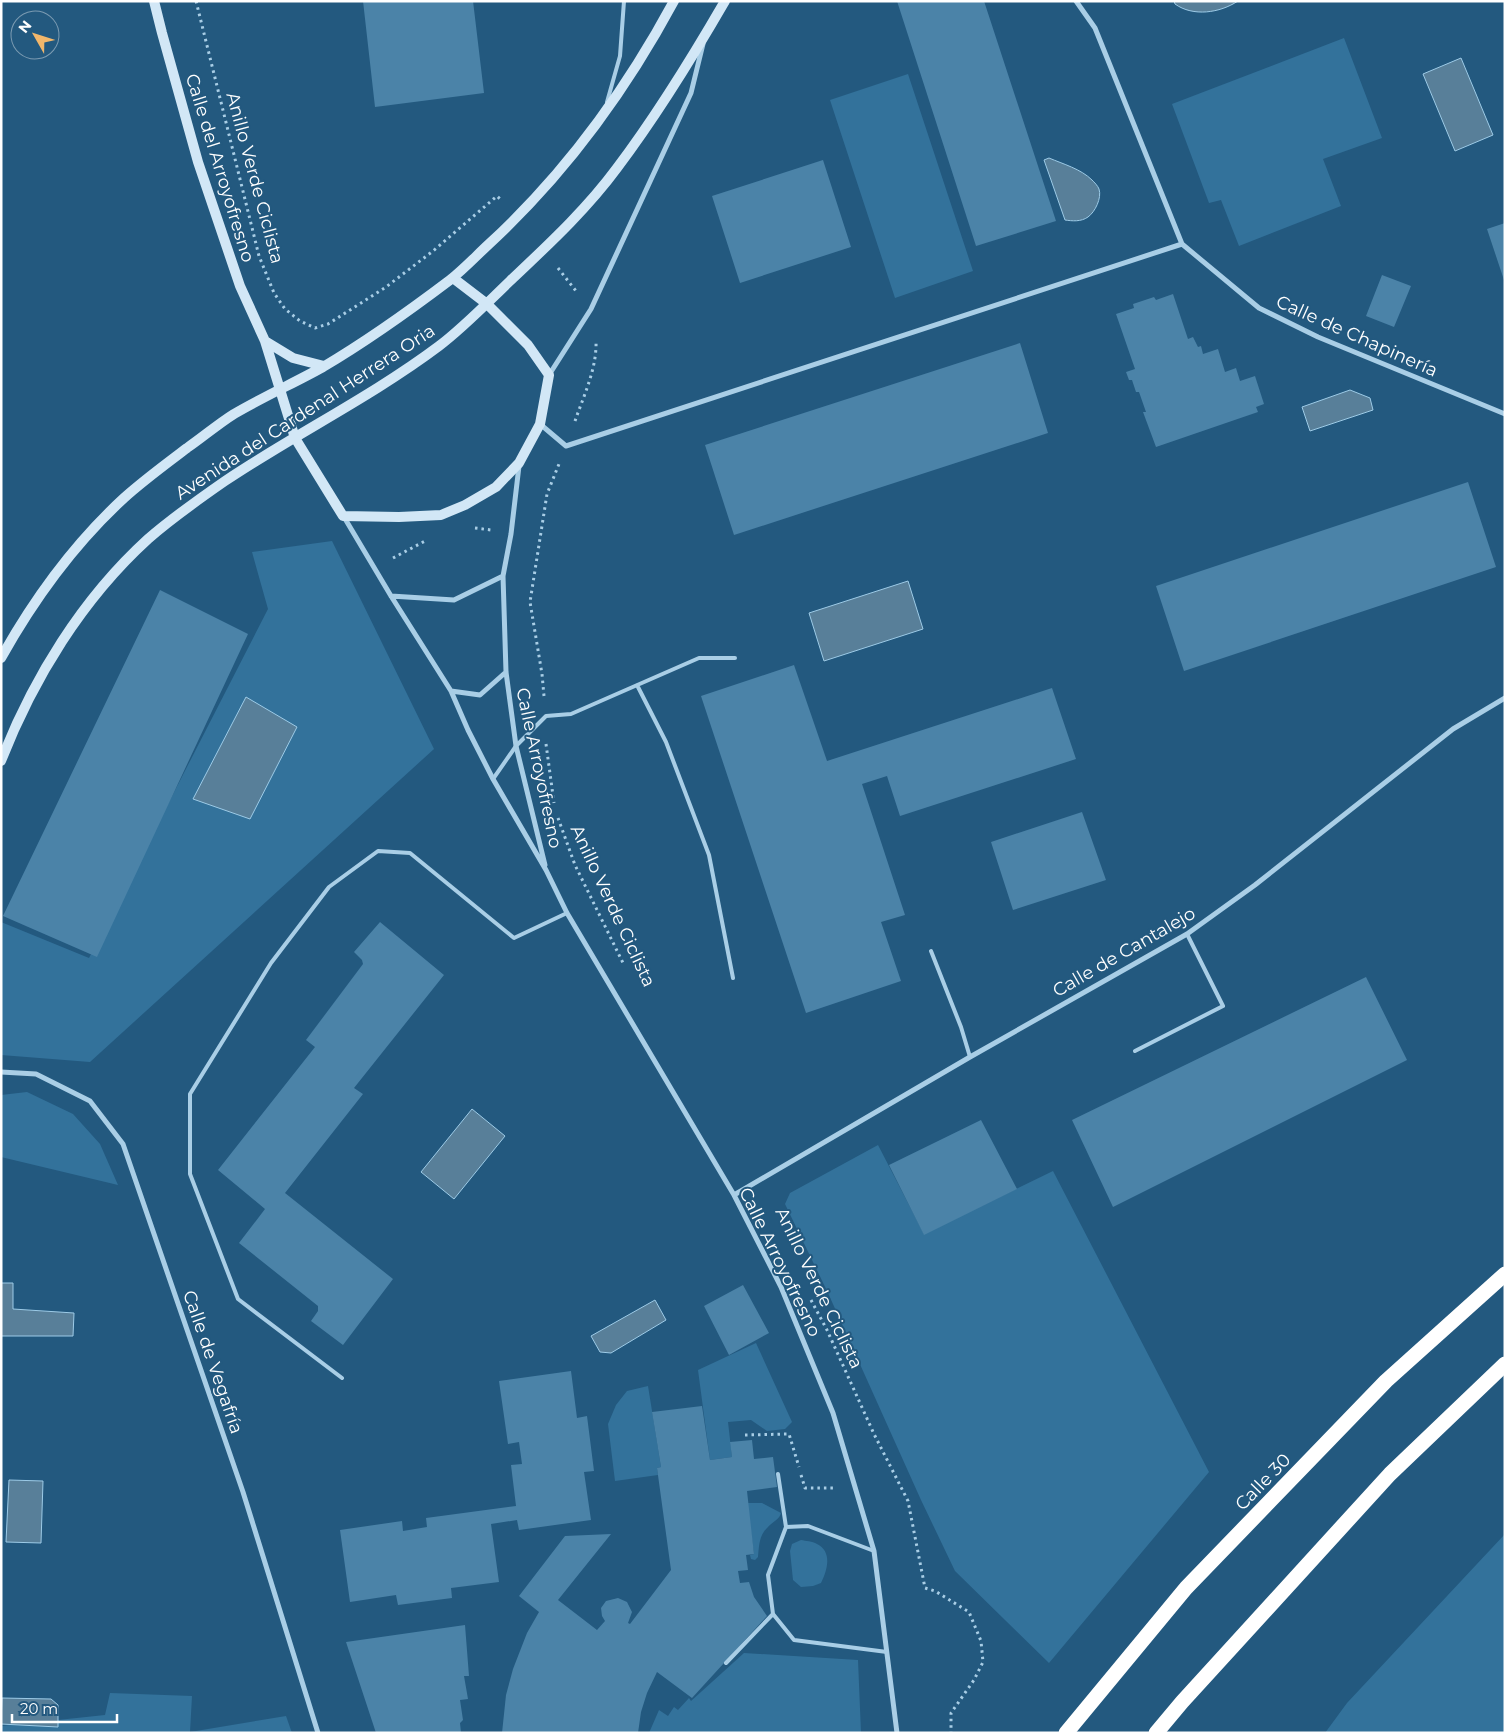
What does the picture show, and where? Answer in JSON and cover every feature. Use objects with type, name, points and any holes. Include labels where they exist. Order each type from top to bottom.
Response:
[{"type":"highway","name":"Calle 30","points":[[1066,1733],[1186,1588],[1386,1381],[1505,1274]]},
{"type":"highway","points":[[1156,1733],[1390,1474],[1505,1364]]},
{"type":"main road","name":"Calle del Arroyofresno","points":[[154,1],[198,162],[240,286],[265,341],[279,390],[296,438],[343,516]]},
{"type":"main road","name":"Avenida del Cardenal Herrera Oria","points":[[1,658],[38,599],[61,567],[93,529],[124,498],[159,468],[226,420],[324,366],[409,310],[453,278],[516,219],[569,160],[604,115],[629,78],[674,1]]},
{"type":"main road","name":"Avenida del Cardenal Herrera Oria","points":[[1,761],[38,682],[63,641],[89,604],[116,572],[149,539],[226,480],[346,409],[396,376],[440,345],[487,304],[572,221],[616,169],[661,106],[725,1]]},
{"type":"main road","points":[[343,516],[399,517],[441,514],[465,505],[496,487],[519,463],[540,424],[549,375],[528,345],[487,304],[453,278]]},
{"type":"main road","points":[[265,341],[293,358],[324,366]]},
{"type":"street","name":"Calle de Chapinería","points":[[1076,1],[1095,28],[1182,244],[1260,308],[1318,337],[1505,414]]},
{"type":"street","name":"Avenida del Cardenal Herrera Oria","points":[[549,375],[590,309],[691,93],[705,35]]},
{"type":"street","points":[[540,424],[566,446],[1182,244]]},
{"type":"street","name":"Calle Arroyofresno","points":[[519,463],[511,534],[503,576],[506,672],[516,746],[546,870]]},
{"type":"street","name":"Calle Arroyofresno","points":[[343,516],[451,691],[493,779],[546,870],[567,913],[734,1195],[781,1287],[833,1413],[874,1551],[897,1733]]},
{"type":"street","points":[[391,596],[454,600],[503,576]]},
{"type":"street","points":[[451,691],[480,695],[506,672]]},
{"type":"street","name":"Calle de Cantalejo","points":[[734,1195],[970,1057],[1187,934],[1254,885],[1453,728],[1505,698]]},
{"type":"street","name":"Calle de Vegafría","points":[[1,1072],[36,1074],[90,1101],[123,1144],[244,1492],[318,1733]]},
{"type":"lane","points":[[604,115],[620,56],[624,1]]},
{"type":"lane","points":[[493,779],[516,746],[546,716],[571,714],[699,658],[735,658]]},
{"type":"lane","points":[[637,685],[666,742],[709,855],[733,978]]},
{"type":"lane","points":[[342,1378],[238,1299],[190,1174],[190,1094],[271,963],[323,894],[329,887],[378,852],[410,854],[514,938],[567,913]]},
{"type":"lane","points":[[1135,1051],[1223,1006],[1187,934]]},
{"type":"lane","points":[[931,951],[961,1027],[970,1057]]},
{"type":"lane","points":[[778,1474],[786,1527],[768,1575],[774,1614],[794,1640],[887,1652]]},
{"type":"lane","points":[[786,1527],[808,1526],[874,1551]]},
{"type":"lane","points":[[726,1663],[774,1614]]},
{"type":"path","name":"Anillo Verde Ciclista","points":[[196,1],[259,256],[274,293],[285,309],[300,321],[314,328],[328,324],[342,316],[386,287],[433,251],[497,196],[516,219]]},
{"type":"path","points":[[542,251],[590,309],[596,324],[596,353],[591,376],[547,494],[530,602],[542,674],[547,752],[554,805]]},
{"type":"path","points":[[468,530],[476,528],[540,538]]},
{"type":"path","points":[[374,568],[425,541],[434,539]]},
{"type":"path","name":"Anillo Verde Ciclista","points":[[556,814],[575,865],[627,969]]},
{"type":"path","name":"Anillo Verde Ciclista","points":[[809,1296],[908,1502],[925,1588],[935,1591],[969,1612],[981,1641],[983,1662],[974,1680],[951,1713],[951,1733]]},
{"type":"path","points":[[745,1435],[789,1434],[805,1488],[856,1488]]},
{"type":"shaded area","points":[[1174,1],[1238,1],[1215,11],[1198,12],[1182,8],[1175,4]]},
{"type":"shaded area","points":[[1344,38],[1382,138],[1323,159],[1341,206],[1239,246],[1221,200],[1209,203],[1172,104]]},
{"type":"shaded area","points":[[1461,58],[1493,135],[1455,151],[1423,74]]},
{"type":"shaded area","points":[[908,74],[973,271],[895,298],[830,100]]},
{"type":"shaded area","points":[[1049,158],[1083,173],[1098,187],[1100,193],[1099,200],[1091,215],[1085,219],[1065,220],[1044,160]]},
{"type":"shaded area","points":[[1350,390],[1370,398],[1373,410],[1310,431],[1302,407]]},
{"type":"shaded area","points":[[332,541],[434,749],[90,1062],[1,1055],[1,922],[89,958],[268,609],[252,552]]},
{"type":"shaded area","points":[[908,581],[923,629],[824,661],[809,613]]},
{"type":"shaded area","points":[[246,697],[297,727],[250,819],[193,799]]},
{"type":"shaded area","points":[[27,1092],[73,1114],[100,1144],[118,1185],[1,1157],[1,1095]]},
{"type":"shaded area","points":[[472,1109],[505,1136],[454,1199],[421,1172]]},
{"type":"shaded area","points":[[878,1145],[924,1234],[1053,1171],[1209,1472],[1049,1663],[955,1571],[828,1293],[785,1204],[790,1193]]},
{"type":"shaded area","points":[[1,1283],[13,1283],[13,1309],[74,1313],[73,1336],[1,1336]]},
{"type":"shaded area","points":[[655,1300],[666,1320],[611,1353],[600,1352],[591,1336]]},
{"type":"shaded area","points":[[756,1343],[792,1422],[785,1429],[767,1431],[751,1420],[728,1422],[732,1457],[710,1460],[698,1370]]},
{"type":"shaded area","points":[[648,1386],[661,1467],[657,1468],[658,1475],[615,1481],[608,1424],[616,1405],[627,1391]]},
{"type":"shaded area","points":[[9,1480],[43,1481],[41,1543],[6,1542]]},
{"type":"shaded area","points":[[747,1503],[762,1503],[781,1513],[765,1530],[760,1541],[758,1557],[755,1560],[751,1559],[750,1555],[754,1554]]},
{"type":"shaded area","points":[[1505,1534],[1505,1733],[1325,1733],[1347,1703]]},
{"type":"shaded area","points":[[801,1540],[822,1547],[827,1557],[827,1567],[821,1583],[813,1586],[801,1587],[793,1580],[790,1551],[792,1544]]},
{"type":"shaded area","points":[[744,1653],[858,1660],[861,1733],[649,1733],[659,1710],[668,1716],[674,1707],[678,1710],[689,1698],[691,1701]]},
{"type":"shaded area","points":[[110,1693],[192,1696],[190,1732],[286,1716],[292,1733],[1,1733],[1,1726],[105,1715]]},
{"type":"shaded area","points":[[2,1698],[51,1699],[58,1705],[58,1727],[1,1724]]},
{"type":"building","points":[[363,1],[473,1],[484,93],[375,107]]},
{"type":"building","points":[[897,1],[984,1],[1056,221],[976,246]]},
{"type":"building","points":[[823,160],[851,247],[740,283],[712,196]]},
{"type":"building","points":[[1505,223],[1505,280],[1504,280],[1487,229]]},
{"type":"building","points":[[1382,275],[1411,286],[1394,327],[1366,316]]},
{"type":"building","points":[[1173,294],[1188,339],[1193,337],[1198,347],[1201,346],[1203,354],[1218,349],[1225,372],[1236,368],[1240,381],[1255,376],[1264,404],[1256,407],[1258,412],[1156,447],[1143,412],[1146,412],[1139,392],[1136,392],[1132,380],[1129,380],[1126,372],[1135,369],[1116,314],[1134,308],[1133,304],[1154,297],[1156,300]]},
{"type":"building","points":[[1020,343],[1048,433],[734,535],[705,445]]},
{"type":"building","points":[[1468,482],[1496,567],[1184,671],[1156,586]]},
{"type":"building","points":[[160,590],[248,634],[97,957],[3,916]]},
{"type":"building","points":[[794,665],[827,761],[1052,688],[1076,759],[900,816],[887,776],[862,784],[905,915],[881,922],[901,981],[806,1013],[701,696]]},
{"type":"building","points":[[1082,812],[1106,880],[1013,910],[991,842]]},
{"type":"building","points":[[380,922],[444,975],[354,1088],[363,1094],[285,1193],[393,1279],[343,1345],[311,1321],[318,1311],[318,1306],[239,1243],[265,1209],[218,1170],[315,1047],[306,1040],[363,964],[362,960],[354,952]]},
{"type":"building","points":[[1366,977],[1407,1060],[1113,1207],[1072,1120]]},
{"type":"building","points":[[981,1120],[1017,1189],[924,1235],[889,1165]]},
{"type":"building","points":[[743,1285],[769,1333],[729,1355],[704,1306]]},
{"type":"building","points":[[571,1371],[577,1418],[587,1416],[594,1471],[584,1472],[591,1520],[519,1530],[517,1520],[491,1524],[499,1582],[451,1588],[452,1598],[398,1605],[396,1595],[350,1602],[340,1530],[402,1521],[403,1531],[427,1527],[426,1518],[516,1506],[511,1465],[522,1464],[519,1442],[508,1444],[499,1381]]},
{"type":"building","points":[[702,1406],[710,1460],[732,1457],[730,1442],[752,1440],[754,1459],[773,1457],[777,1487],[747,1491],[754,1554],[746,1555],[748,1570],[738,1571],[740,1583],[749,1582],[754,1597],[767,1616],[692,1698],[657,1672],[641,1712],[638,1733],[502,1733],[506,1695],[513,1669],[527,1633],[539,1612],[519,1596],[565,1536],[611,1534],[558,1600],[597,1630],[605,1621],[601,1608],[606,1601],[618,1598],[627,1602],[632,1612],[628,1623],[630,1624],[671,1570],[657,1468],[661,1467],[652,1412]]},
{"type":"building","points":[[465,1625],[469,1676],[464,1676],[468,1699],[460,1700],[463,1720],[460,1723],[461,1733],[376,1733],[346,1642]]}]
